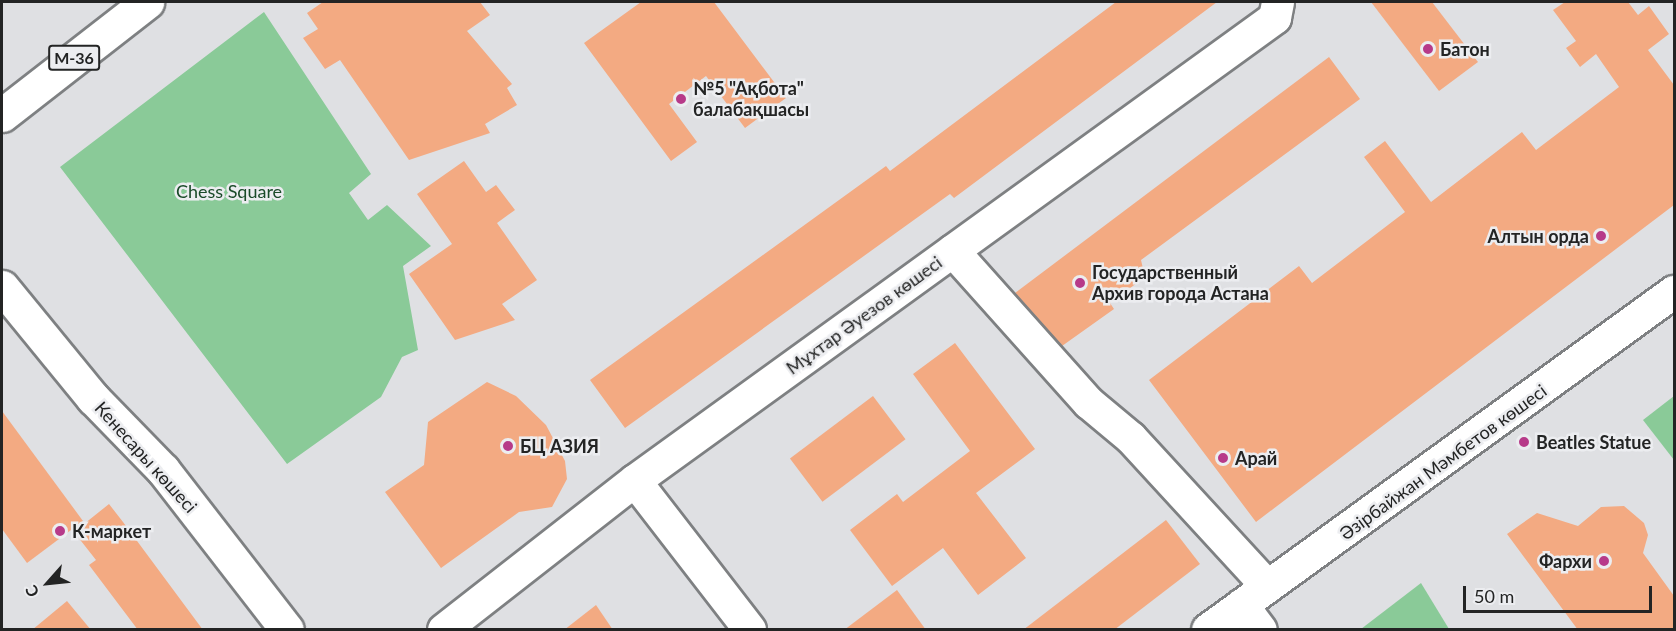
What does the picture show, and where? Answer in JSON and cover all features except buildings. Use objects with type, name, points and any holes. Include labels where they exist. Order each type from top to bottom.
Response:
[{"type":"main road","name":"M-36","points":[[2,115],[147,2]]},
{"type":"main road","name":"Кенесары көшесі","points":[[2,286],[93,398],[162,470],[287,630]]},
{"type":"street","name":"Мұхтар Әуезов көшесі","points":[[444,630],[635,481],[1275,18],[1278,2]]},
{"type":"street","points":[[953,251],[1089,403],[1131,438],[1268,587]]},
{"type":"street","name":"Әзірбайжан Мәмбетов көшесі","points":[[1209,630],[1674,292]]},
{"type":"street","points":[[635,481],[750,630]]},
{"type":"street","points":[[1242,605],[1261,630]]},
{"type":"green space","name":"Chess Square","points":[[264,12],[371,174],[349,193],[368,220],[387,205],[431,246],[403,266],[418,350],[402,357],[381,397],[287,464],[60,167]]},
{"type":"green space","points":[[1674,396],[1674,460],[1643,420]]},
{"type":"green space","points":[[1421,583],[1449,629],[1361,629]]},
{"type":"place","name":"Батон","points":[[1428,49]]},
{"type":"place","name":"№5 \"Ақбота\" балабақшасы","points":[[681,99]]},
{"type":"place","name":"Алтын орда","points":[[1601,236]]},
{"type":"place","name":"Государственный Архив города Астана","points":[[1080,283]]},
{"type":"place","name":"Beatles Statue","points":[[1524,442]]},
{"type":"place","name":"БЦ АЗИЯ","points":[[508,446]]},
{"type":"place","name":"Арай","points":[[1223,458]]},
{"type":"place","name":"К-маркет","points":[[60,531]]},
{"type":"place","name":"Фархи","points":[[1604,561]]}]
